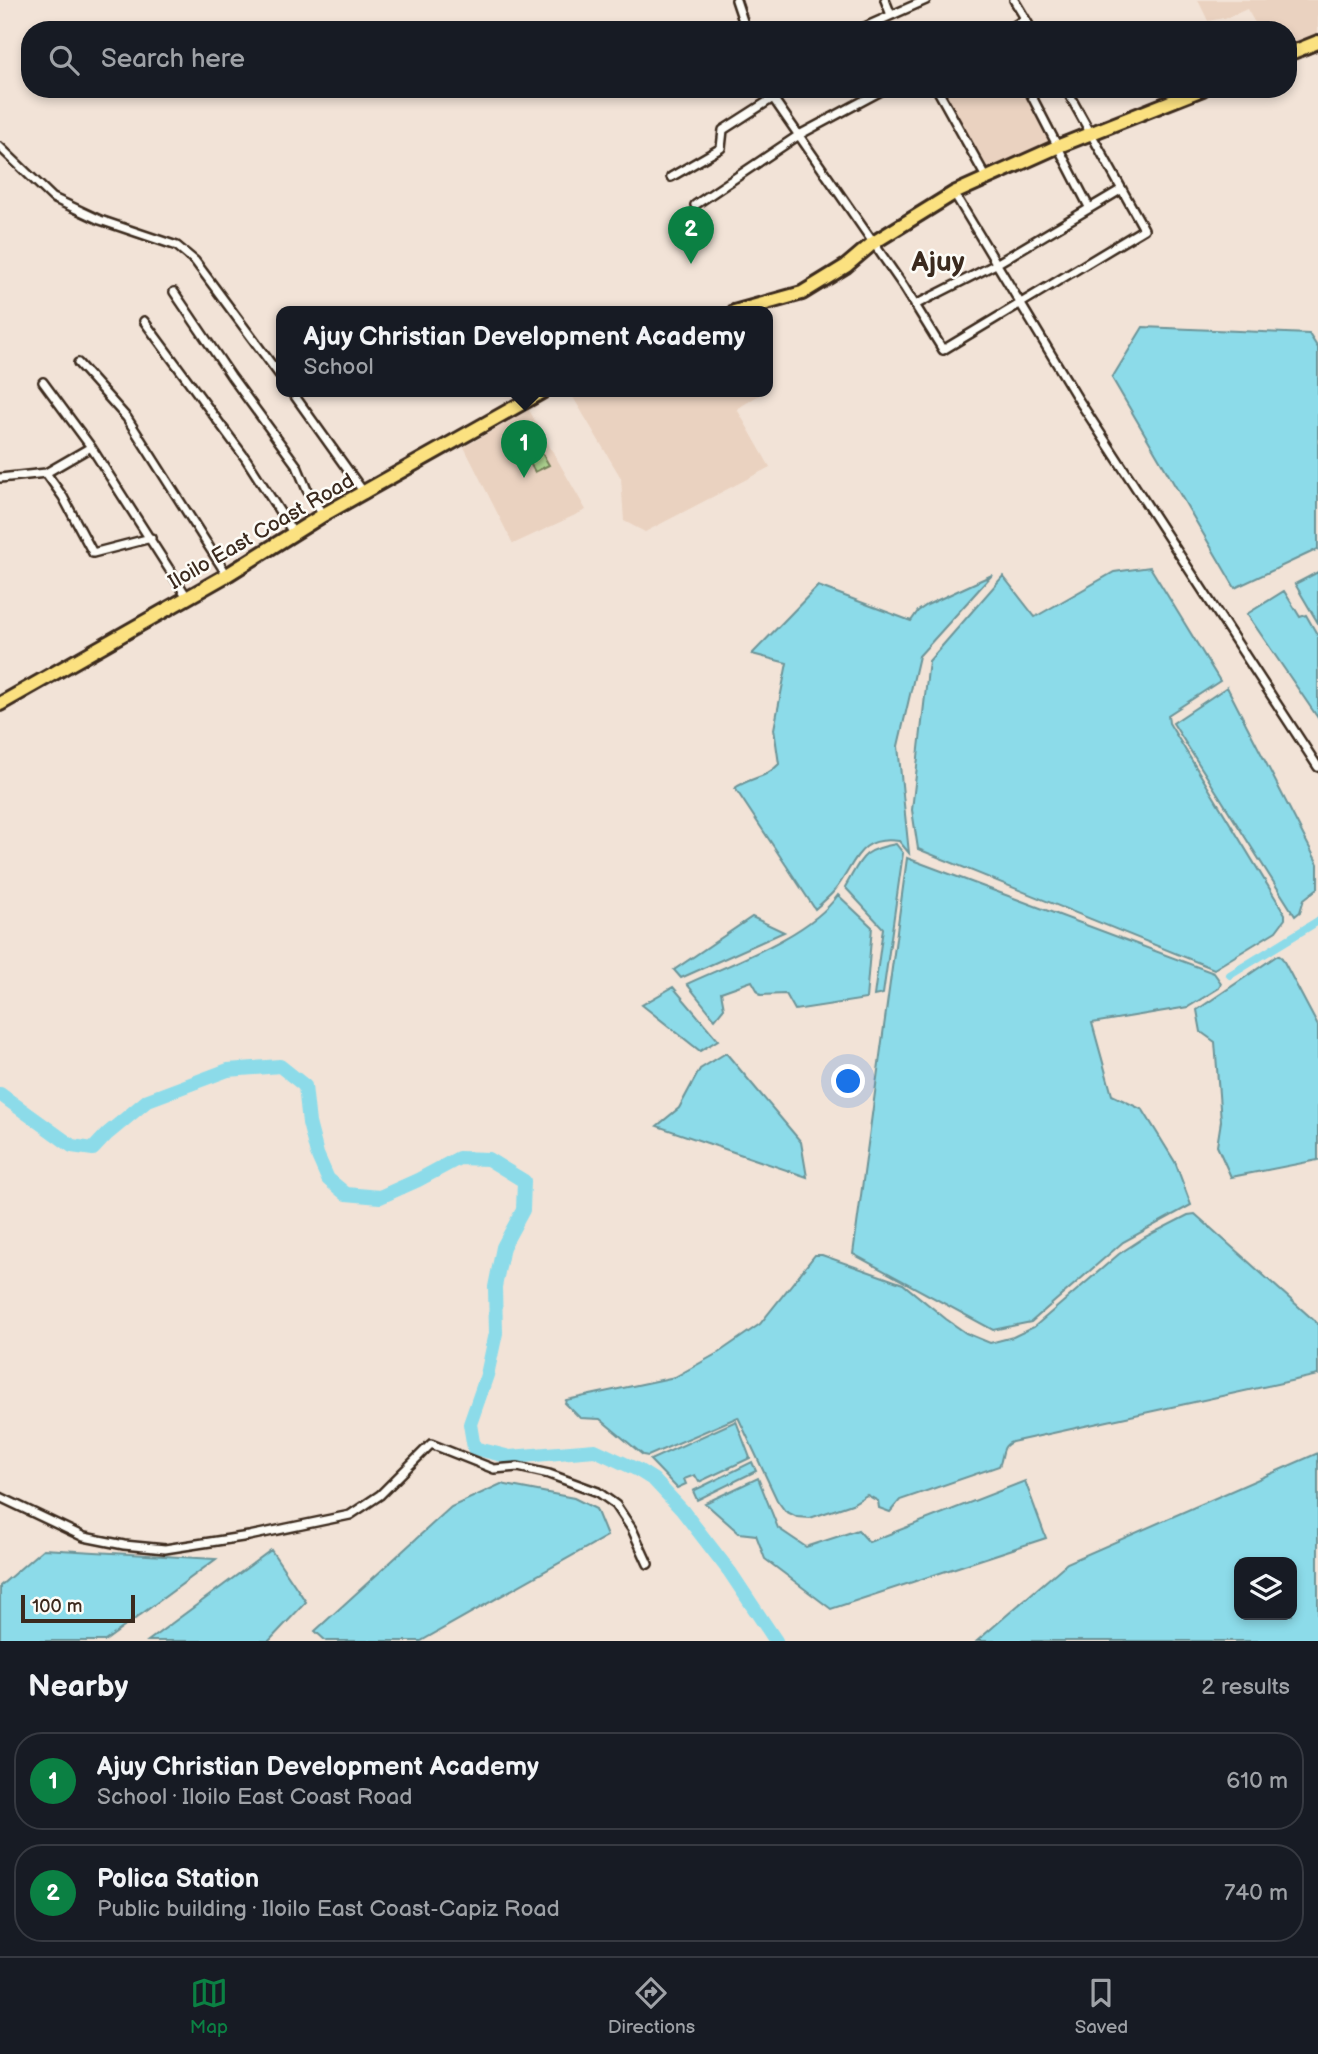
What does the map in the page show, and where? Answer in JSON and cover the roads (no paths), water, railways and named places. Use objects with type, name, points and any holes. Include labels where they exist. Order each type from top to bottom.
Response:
[{"type":"main road","points":[[1297,50],[1318,42]]},
{"type":"main road","points":[[755,306],[802,293],[846,266],[873,243],[954,192],[1059,146],[1181,98]]},
{"type":"main road","name":"Iloilo East Coast Road","points":[[0,704],[227,575],[323,515],[365,494],[533,397]]},
{"type":"street","points":[[736,0],[743,21]]},
{"type":"street","points":[[884,0],[891,15]]},
{"type":"street","points":[[878,21],[926,0]]},
{"type":"street","points":[[1014,0],[1026,19],[1023,21]]},
{"type":"street","points":[[671,177],[721,148],[723,130],[773,98],[943,350],[1144,229],[1071,98]]},
{"type":"street","points":[[695,205],[799,135],[868,98]]},
{"type":"street","points":[[942,98],[987,179]]},
{"type":"street","points":[[1032,98],[1089,207]]},
{"type":"street","points":[[0,147],[53,198],[100,220],[177,246],[195,261],[276,370]]},
{"type":"street","points":[[915,305],[996,264],[1122,189]]},
{"type":"street","points":[[954,192],[1078,399],[1318,767]]},
{"type":"street","points":[[174,292],[297,466],[323,515]]},
{"type":"street","points":[[144,321],[246,459],[295,534]]},
{"type":"street","points":[[78,363],[127,418],[227,575]]},
{"type":"street","points":[[43,382],[91,447],[187,597]]},
{"type":"street","points":[[296,397],[365,494]]},
{"type":"street","points":[[0,478],[46,473],[91,447]]},
{"type":"street","points":[[46,473],[63,497],[93,552],[151,538]]},
{"type":"street","points":[[0,1497],[84,1537],[165,1549],[249,1536],[350,1515],[380,1495],[431,1444],[494,1469],[517,1467],[549,1474],[598,1492],[616,1505],[632,1529],[648,1564]]},
{"type":"water","points":[[1143,327],[1309,334],[1318,348],[1318,549],[1235,588],[1112,378]]},
{"type":"water","points":[[1150,567],[1220,681],[1168,715],[1169,723],[1285,914],[1285,919],[1276,931],[1214,969],[918,849],[912,810],[929,661],[1003,576],[1035,617],[1114,572]]},
{"type":"water","points":[[1318,572],[1318,623],[1295,584]]},
{"type":"water","points":[[992,575],[919,656],[898,746],[909,853],[899,841],[874,842],[859,853],[835,890],[815,909],[735,788],[768,773],[779,764],[774,729],[787,663],[752,654],[818,586],[911,621],[918,611],[927,605]]},
{"type":"water","points":[[1284,591],[1300,617],[1306,615],[1318,636],[1318,718],[1247,614]]},
{"type":"water","points":[[1227,687],[1318,864],[1318,888],[1304,899],[1300,912],[1295,916],[1173,723]]},
{"type":"water","points":[[896,844],[903,853],[883,994],[874,996],[883,928],[845,887],[864,857],[876,849]]},
{"type":"water","points":[[907,858],[1214,973],[1221,983],[1219,988],[1188,1007],[1092,1023],[1112,1095],[1143,1110],[1175,1162],[1191,1205],[1123,1242],[1031,1322],[993,1330],[853,1254]]},
{"type":"water","points":[[838,895],[872,927],[866,999],[795,1010],[786,994],[760,995],[752,981],[721,992],[724,1008],[715,1019],[687,984],[789,936],[825,910]]},
{"type":"water","points":[[752,917],[784,932],[681,978],[674,970]]},
{"type":"water","points":[[1278,955],[1318,1026],[1318,1160],[1231,1177],[1217,1146],[1221,1121],[1215,1042],[1201,1032],[1197,1010]]},
{"type":"water","points":[[673,987],[718,1040],[700,1051],[642,1005]]},
{"type":"water","points":[[726,1053],[801,1142],[807,1177],[657,1126],[679,1108],[700,1069]]},
{"type":"water","points":[[1195,1214],[1318,1324],[1318,1375],[1012,1442],[1004,1449],[999,1466],[900,1500],[890,1512],[879,1508],[878,1501],[867,1495],[852,1504],[810,1518],[797,1517],[785,1511],[777,1500],[738,1417],[648,1456],[643,1455],[600,1419],[580,1418],[565,1403],[566,1400],[675,1377],[718,1353],[760,1324],[815,1255],[822,1255],[903,1284],[966,1333],[990,1343],[1013,1337],[1034,1327],[1119,1254],[1145,1237]]},
{"type":"water","points":[[736,1421],[750,1458],[699,1482],[695,1475],[684,1479],[686,1484],[677,1488],[650,1460]]},
{"type":"water","points":[[1318,1453],[1318,1641],[977,1641],[1067,1563]]},
{"type":"water","points":[[752,1462],[756,1471],[697,1500],[693,1491]]},
{"type":"water","points":[[758,1478],[778,1528],[806,1547],[858,1530],[869,1542],[1025,1481],[1046,1538],[831,1609],[765,1559],[756,1535],[739,1533],[705,1503]]},
{"type":"water","points":[[501,1484],[574,1498],[596,1509],[607,1536],[421,1641],[326,1641],[315,1631],[451,1507]]},
{"type":"water","points":[[43,1549],[216,1559],[105,1641],[0,1641],[0,1586]]},
{"type":"water","points":[[271,1550],[306,1602],[269,1641],[148,1641]]},
{"type":"waterway","points":[[1230,975],[1318,921]]},
{"type":"waterway","points":[[0,1094],[72,1146],[93,1149],[148,1100],[228,1070],[280,1066],[305,1086],[309,1123],[317,1154],[328,1179],[346,1194],[380,1197],[459,1158],[488,1159],[524,1181],[523,1210],[503,1247],[495,1287],[496,1333],[487,1375],[470,1424],[474,1448],[510,1457],[595,1450],[654,1480],[682,1510],[730,1572],[776,1641]]},
{"type":"place","name":"Polica Station","points":[[691,264]]},
{"type":"place","name":"Ajuy Christian Development Academy","points":[[524,478]]},
{"type":"district","name":"Ajuy","points":[[938,261]]}]
